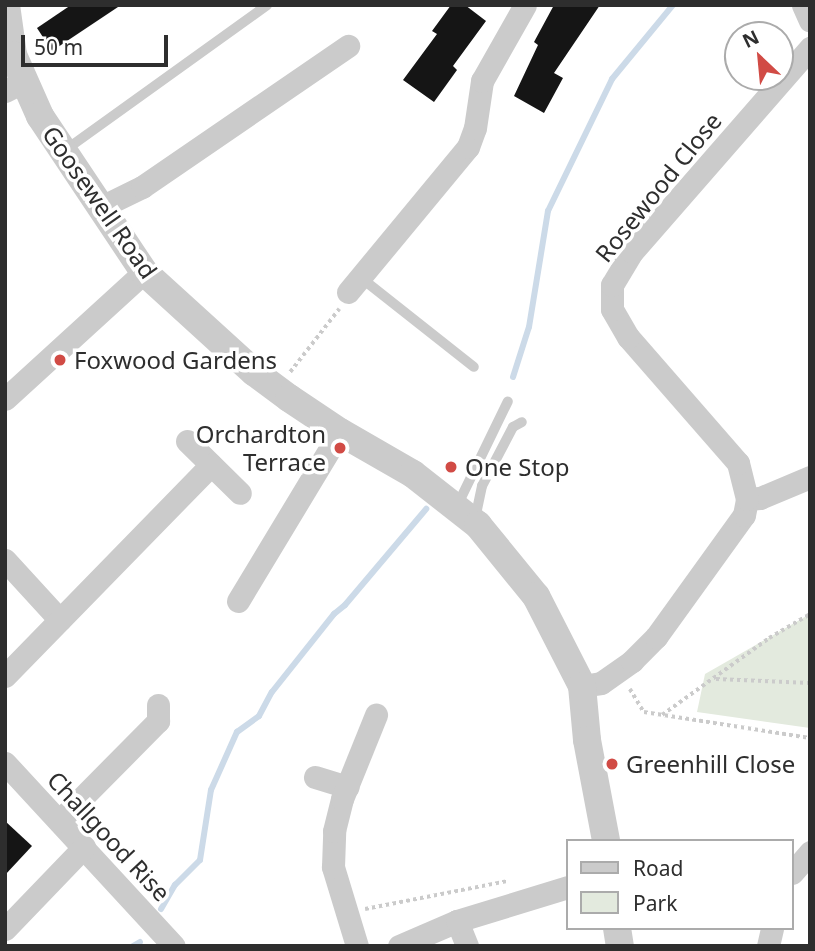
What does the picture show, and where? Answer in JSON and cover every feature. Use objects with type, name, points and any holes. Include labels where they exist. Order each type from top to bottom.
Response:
[{"type":"street","name":"Goosewell Road","points":[[6,5],[14,86],[40,116],[144,272],[276,389],[340,432],[413,474],[478,524],[536,596],[582,685],[587,740],[606,839]]},
{"type":"street","points":[[358,272],[468,147],[475,128],[482,81],[525,5]]},
{"type":"street","points":[[803,5],[810,21]]},
{"type":"street","points":[[99,208],[142,187],[348,46]]},
{"type":"street","name":"Rosewood Close","points":[[747,499],[738,463],[628,337],[612,309],[612,285],[632,252],[810,48]]},
{"type":"street","points":[[5,399],[144,272]]},
{"type":"street","points":[[238,601],[340,432]]},
{"type":"street","points":[[187,441],[240,493]]},
{"type":"street","points":[[5,676],[211,465]]},
{"type":"street","points":[[582,685],[601,683],[632,661],[656,637],[744,515],[747,499],[760,498],[810,477]]},
{"type":"street","points":[[5,560],[60,620]]},
{"type":"street","points":[[59,821],[158,721],[158,705]]},
{"type":"street","points":[[357,946],[332,867],[334,831],[347,787],[376,715]]},
{"type":"street","name":"Challgood Rise","points":[[5,763],[174,946]]},
{"type":"street","points":[[315,777],[347,787]]},
{"type":"street","points":[[5,929],[84,847]]},
{"type":"street","points":[[794,871],[810,852]]},
{"type":"street","points":[[399,946],[457,921],[566,888]]},
{"type":"street","points":[[457,921],[467,946]]},
{"type":"lane","points":[[64,151],[267,5]]},
{"type":"lane","points":[[358,272],[474,367]]},
{"type":"lane","points":[[458,505],[509,401]]},
{"type":"lane","points":[[474,522],[482,485],[513,427],[522,422]]},
{"type":"path","points":[[276,389],[341,308],[358,272]]},
{"type":"path","points":[[662,715],[769,638],[810,614]]},
{"type":"path","points":[[618,669],[644,712],[810,737]]},
{"type":"path","points":[[714,678],[810,684]]},
{"type":"path","points":[[346,913],[516,880]]},
{"type":"green space","points":[[810,614],[810,728],[697,712],[705,674]]},
{"type":"building","points":[[71,5],[121,5],[52,51],[37,28]]},
{"type":"building","points":[[451,5],[465,5],[486,21],[453,66],[457,70],[434,102],[403,80],[437,34],[432,31]]},
{"type":"building","points":[[554,5],[600,5],[554,73],[563,78],[544,113],[514,96],[538,45],[534,42]]},
{"type":"building","points":[[5,821],[32,846],[5,875]]},
{"type":"waterway","points":[[513,377],[529,327],[548,211],[612,79],[673,5]]},
{"type":"waterway","points":[[161,909],[175,885],[200,860],[211,790],[237,732],[259,716],[272,692],[334,614],[345,605],[426,509]]},
{"type":"waterway","points":[[133,946],[140,942]]},
{"type":"place","name":"Foxwood Gardens","points":[[60,360]]},
{"type":"place","name":"Orchardton Terrace","points":[[340,448]]},
{"type":"place","name":"One Stop","points":[[451,467]]},
{"type":"place","name":"Greenhill Close","points":[[612,764]]}]
